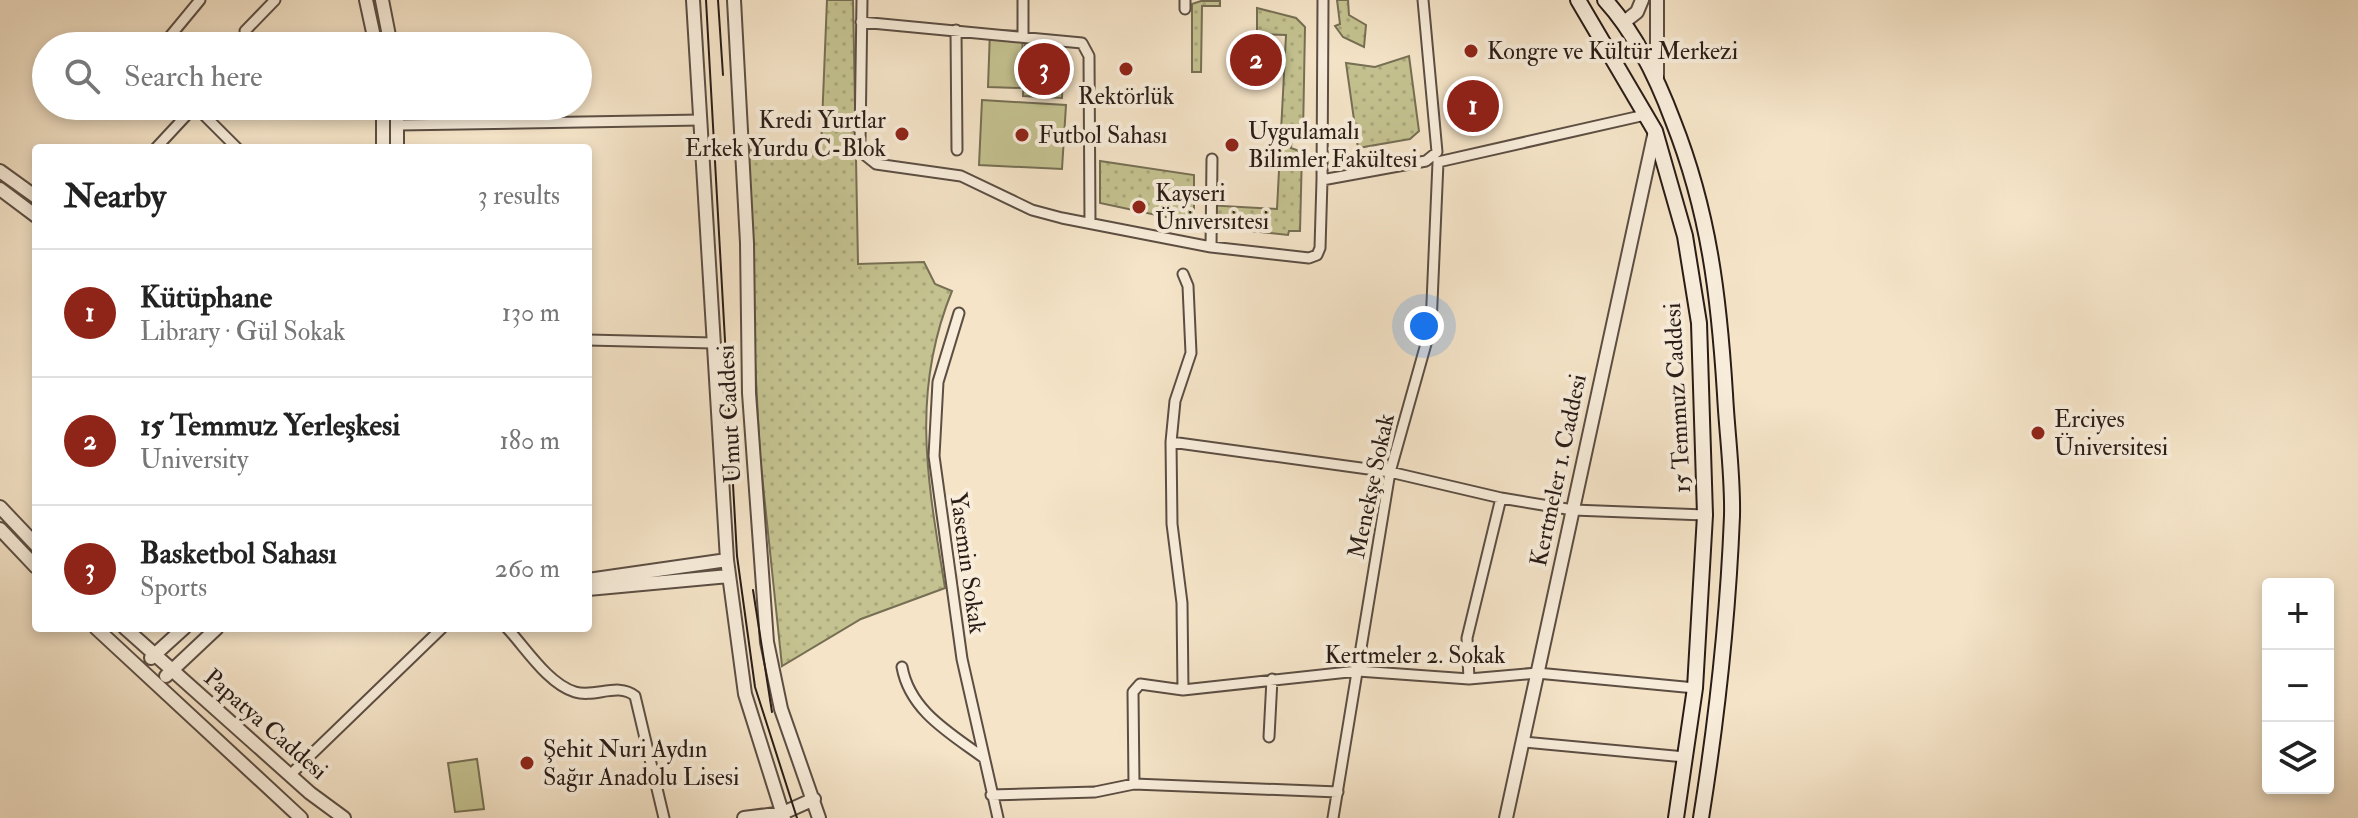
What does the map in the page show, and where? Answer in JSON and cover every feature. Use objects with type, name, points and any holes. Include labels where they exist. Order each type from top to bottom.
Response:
[{"type":"main road","name":"15 Temmuz Caddesi","points":[[1578,0],[1655,131],[1685,236],[1699,323],[1705,515],[1695,688],[1676,818]]},
{"type":"main road","name":"15 Temmuz Caddesi","points":[[1605,0],[1623,23],[1657,80],[1687,156],[1708,229],[1721,322],[1732,513],[1720,695],[1701,818]]},
{"type":"main road","points":[[1606,47],[1613,31],[1623,23]]},
{"type":"main road","points":[[1634,95],[1648,92],[1657,80]]},
{"type":"street","points":[[174,32],[200,0]]},
{"type":"street","points":[[245,31],[275,0]]},
{"type":"street","points":[[366,0],[373,32]]},
{"type":"street","points":[[382,0],[388,32]]},
{"type":"street","name":"Umut Caddesi","points":[[693,0],[727,560],[745,694],[783,815]]},
{"type":"street","name":"Umut Caddesi","points":[[734,0],[747,243],[749,393],[767,642],[781,709],[819,818]]},
{"type":"street","points":[[862,0],[860,142],[870,161],[961,176],[1032,210],[1211,247],[1313,257],[1320,248],[1323,0]]},
{"type":"street","points":[[1023,0],[1023,36]]},
{"type":"street","points":[[1322,180],[1426,161],[1437,152],[1423,0]]},
{"type":"street","points":[[1623,23],[1637,12],[1642,0]]},
{"type":"street","points":[[1657,0],[1657,80]]},
{"type":"street","points":[[861,22],[1074,40],[1088,51],[1090,222]]},
{"type":"street","points":[[956,30],[957,150]]},
{"type":"street","name":"Menekşe Sokak","points":[[1333,818],[1390,472],[1431,326],[1438,162],[1645,115]]},
{"type":"street","points":[[160,144],[182,120]]},
{"type":"street","points":[[209,120],[233,144]]},
{"type":"street","points":[[383,120],[383,144]]},
{"type":"street","points":[[397,144],[398,120]]},
{"type":"street","points":[[398,125],[701,120]]},
{"type":"street","name":"Kertmeler 1. Caddesi","points":[[1506,818],[1655,131]]},
{"type":"street","points":[[1211,247],[1212,159]]},
{"type":"street","points":[[0,171],[32,194]]},
{"type":"street","points":[[0,189],[32,213]]},
{"type":"street","points":[[1183,274],[1188,286],[1191,353],[1175,401],[1171,442],[1172,524],[1182,603],[1183,690]]},
{"type":"street","name":"Yasemin Sokak","points":[[959,313],[938,382],[934,456],[962,659],[998,818]]},
{"type":"street","points":[[592,340],[713,343]]},
{"type":"street","points":[[1171,442],[1390,472],[1501,498],[1573,510],[1705,515]]},
{"type":"street","points":[[1469,679],[1467,638],[1501,498]]},
{"type":"street","points":[[0,507],[32,541]]},
{"type":"street","points":[[0,529],[32,563]]},
{"type":"street","points":[[592,579],[727,560]]},
{"type":"street","points":[[592,589],[729,576]]},
{"type":"street","name":"Papatya Caddesi","points":[[100,632],[301,818]]},
{"type":"street","name":"Papatya Caddesi","points":[[129,632],[290,775],[344,818]]},
{"type":"street","points":[[140,669],[180,632]]},
{"type":"street","points":[[159,685],[213,632]]},
{"type":"street","points":[[290,775],[438,632]]},
{"type":"street","points":[[511,632],[568,689],[587,694],[622,689],[635,696],[664,818]]},
{"type":"street","points":[[902,667],[907,687],[917,705],[984,758]]},
{"type":"street","name":"Kertmeler 2. Sokak","points":[[1134,784],[1134,689],[1144,684],[1183,690],[1358,671],[1469,679],[1537,673],[1695,688]]},
{"type":"street","points":[[1269,737],[1272,679]]},
{"type":"street","points":[[1523,742],[1685,757]]},
{"type":"street","points":[[991,795],[1095,792],[1134,784],[1338,792]]},
{"type":"street","points":[[744,818],[783,815],[814,799]]},
{"type":"shaded area","points":[[827,0],[853,0],[858,264],[924,262],[935,284],[952,291],[931,366],[926,438],[945,588],[861,619],[782,666],[760,456],[744,150],[821,148]]},
{"type":"shaded area","points":[[1337,0],[1348,0],[1349,15],[1366,25],[1364,47],[1343,37],[1335,26],[1340,24]]},
{"type":"shaded area","points":[[1220,1],[1220,6],[1202,6],[1201,72],[1192,72],[1192,4]]},
{"type":"shaded area","points":[[1257,8],[1296,18],[1305,27],[1303,135],[1292,138],[1291,148],[1302,152],[1300,231],[1289,231],[1288,235],[1214,227],[1206,205],[1277,209],[1286,35],[1257,34]]},
{"type":"shaded area","points":[[990,30],[1023,31],[1021,88],[988,87]]},
{"type":"shaded area","points":[[1025,41],[1064,42],[1062,98],[1023,96]]},
{"type":"shaded area","points":[[1409,56],[1419,131],[1410,139],[1358,148],[1346,63],[1375,67]]},
{"type":"shaded area","name":"Futbol Sahası","points":[[982,100],[1066,105],[1062,169],[979,165]]},
{"type":"shaded area","points":[[1100,161],[1194,175],[1194,223],[1100,203]]},
{"type":"shaded area","points":[[477,759],[484,809],[455,812],[448,763]]},
{"type":"tram line","points":[[706,0],[737,556],[755,687],[797,818]]},
{"type":"tram line","points":[[718,0],[723,75]]},
{"type":"tram line","points":[[753,590],[772,712]]},
{"type":"place","name":"Kongre ve Kültür Merkezi","points":[[1471,51]]},
{"type":"place","name":"15 Temmuz Yerleşkesi","points":[[1256,60]]},
{"type":"place","name":"Basketbol Sahası","points":[[1044,69]]},
{"type":"place","name":"Rektörlük","points":[[1126,69]]},
{"type":"place","name":"Kütüphane","points":[[1473,106]]},
{"type":"place","name":"Kredi Yurtlar Erkek Yurdu C-Blok","points":[[902,134]]},
{"type":"place","name":"Futbol Sahası","points":[[1022,135]]},
{"type":"place","name":"Uygulamalı Bilimler Fakültesi","points":[[1232,145]]},
{"type":"place","name":"Kayseri Üniversitesi","points":[[1139,207]]},
{"type":"place","name":"Erciyes Üniversitesi","points":[[2038,433]]},
{"type":"place","name":"Şehit Nuri Aydın Sağır Anadolu Lisesi","points":[[527,763]]}]
